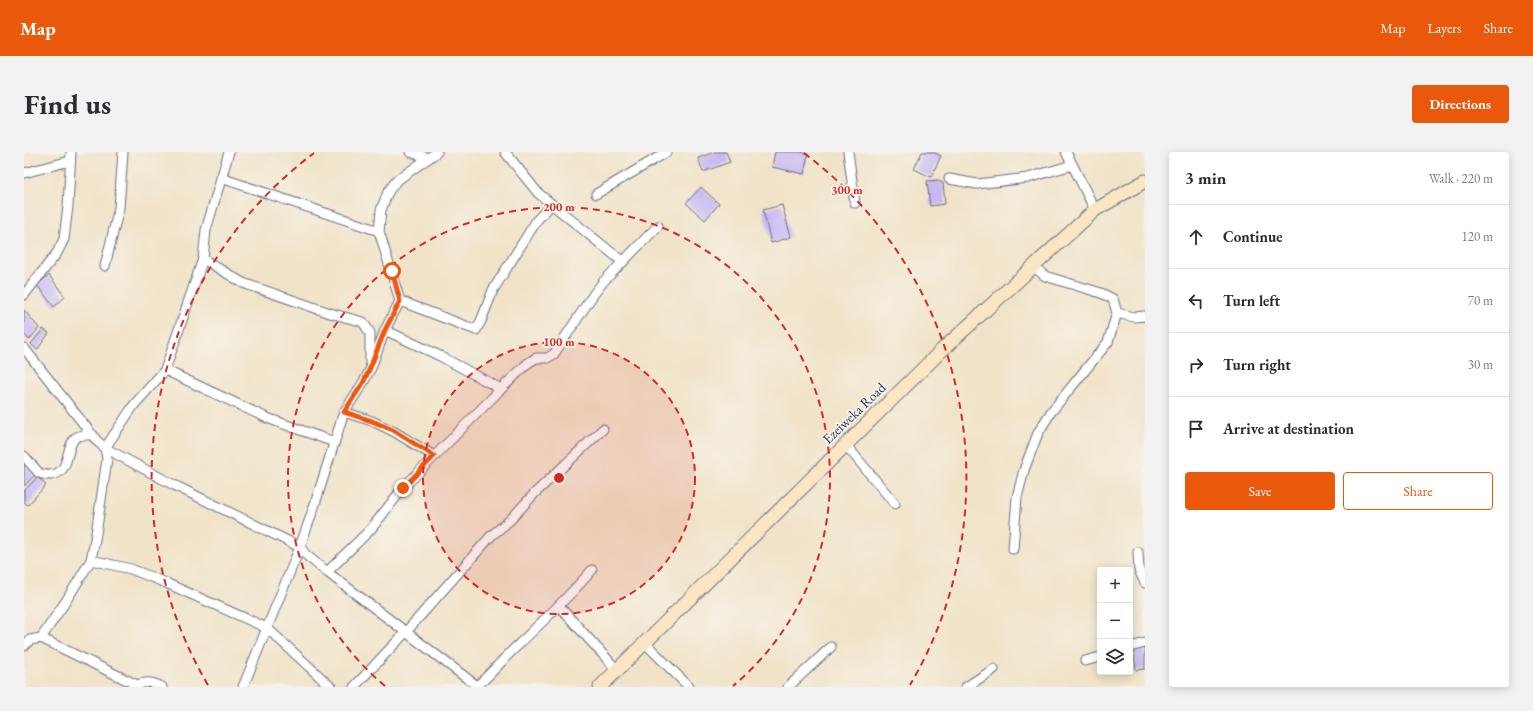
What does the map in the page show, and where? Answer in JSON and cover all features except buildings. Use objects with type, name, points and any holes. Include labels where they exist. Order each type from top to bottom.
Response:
[{"type":"main road","name":"Ezeiweka Road","points":[[600,687],[942,350],[1095,210],[1145,181]]},
{"type":"street","points":[[105,266],[119,208],[123,152]]},
{"type":"street","points":[[41,638],[91,560],[106,472],[106,448],[134,405],[165,370],[203,259],[206,230],[229,152]]},
{"type":"street","points":[[410,152],[429,158]]},
{"type":"street","points":[[243,687],[300,548],[344,412],[363,383],[385,330],[400,301],[379,232],[381,210],[388,192],[396,181],[437,152]]},
{"type":"street","points":[[505,152],[538,193],[623,262]]},
{"type":"street","points":[[596,194],[667,152]]},
{"type":"street","points":[[848,152],[855,203]]},
{"type":"street","points":[[1066,152],[1095,210]]},
{"type":"street","points":[[24,174],[70,156],[68,206],[64,239],[57,253],[24,295]]},
{"type":"street","points":[[949,179],[977,184],[1028,178],[1072,165]]},
{"type":"street","points":[[221,178],[379,232]]},
{"type":"street","points":[[400,301],[476,330],[493,290],[537,220],[552,204]]},
{"type":"street","points":[[327,572],[371,529],[403,488],[528,363],[536,358],[547,358],[554,354],[593,295],[658,226]]},
{"type":"street","points":[[203,259],[243,283],[330,313],[363,322],[370,334],[370,368]]},
{"type":"street","points":[[1013,550],[1017,496],[1024,470],[1038,434],[1051,412],[1108,342],[1117,312],[1113,299],[1101,293],[1045,276],[1033,266]]},
{"type":"street","points":[[1117,312],[1134,317],[1145,316]]},
{"type":"street","points":[[385,330],[440,356],[501,389]]},
{"type":"street","points":[[24,348],[93,435],[106,448],[172,484],[300,548],[306,555],[327,572],[477,687],[559,606],[592,570]]},
{"type":"street","points":[[165,370],[267,418],[334,442]]},
{"type":"street","points":[[344,412],[372,421],[393,430],[434,456]]},
{"type":"street","points":[[354,687],[405,633],[491,536],[510,520],[603,429]]},
{"type":"street","points":[[24,456],[42,475],[56,475],[65,465],[74,438],[78,436],[93,435]]},
{"type":"street","points":[[845,444],[895,504]]},
{"type":"street","points":[[1138,552],[1139,570],[1145,583]]},
{"type":"street","points":[[91,560],[131,569],[267,628],[331,687]]},
{"type":"street","points":[[559,606],[618,670]]},
{"type":"street","points":[[24,646],[30,640],[41,638],[136,686],[144,682],[154,683],[162,687]]},
{"type":"street","points":[[1133,647],[1145,643]]},
{"type":"street","points":[[645,644],[689,687]]},
{"type":"street","points":[[788,687],[831,646]]},
{"type":"street","points":[[1085,661],[1097,658]]},
{"type":"street","points":[[966,687],[994,669]]},
{"type":"route","points":[[392,271],[400,301],[385,330],[363,383],[344,412],[372,421],[393,430],[434,456],[403,488]]}]
